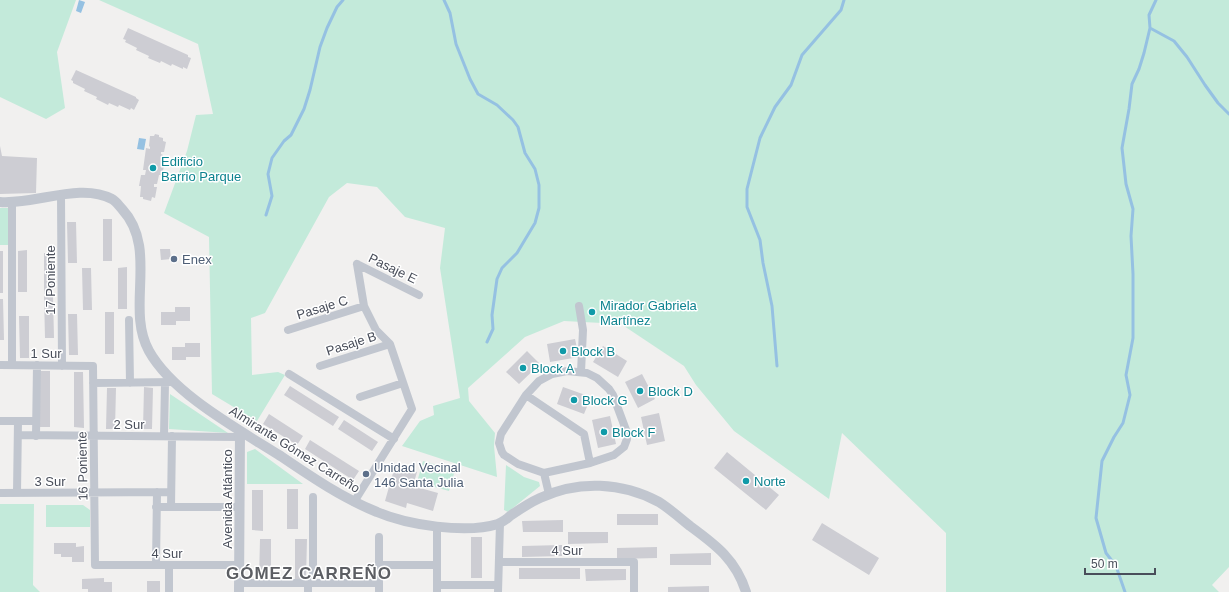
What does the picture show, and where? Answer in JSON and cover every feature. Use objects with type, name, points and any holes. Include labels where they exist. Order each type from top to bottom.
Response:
[{"type":"street","name":"Almirante Gómez Carreño","points":[[0,202],[12,203],[31,201],[81,192],[102,195],[116,202],[130,218],[140,245],[141,325],[144,342],[170,382],[240,434],[354,502],[379,514],[395,519],[437,527],[468,527],[500,523],[527,504],[549,494],[574,487],[600,486],[626,489],[665,506],[718,546],[737,570],[746,592]]},
{"type":"street","name":"17 Poniente","points":[[61,195],[62,366]]},
{"type":"street","points":[[12,203],[12,365]]},
{"type":"street","name":"Pasaje E","points":[[364,306],[357,264],[419,294]]},
{"type":"street","points":[[354,502],[412,409],[390,344],[376,330],[364,306]]},
{"type":"street","name":"Pasaje C","points":[[288,330],[364,306]]},
{"type":"street","points":[[579,306],[583,330],[581,372]]},
{"type":"street","points":[[129,320],[130,383]]},
{"type":"street","name":"Pasaje B","points":[[320,366],[390,344]]},
{"type":"street","name":"1 Sur","points":[[0,365],[93,366]]},
{"type":"street","points":[[36,436],[37,365]]},
{"type":"street","name":"16 Poniente","points":[[93,366],[95,565]]},
{"type":"street","points":[[566,371],[581,372],[597,378],[613,395],[627,434],[626,443],[618,453],[590,463],[544,473],[518,464],[504,456],[500,448],[501,434],[526,395],[539,381],[552,374],[566,371]]},
{"type":"street","points":[[289,374],[394,439]]},
{"type":"street","points":[[93,383],[170,382],[168,436],[171,507]]},
{"type":"street","points":[[360,397],[403,383]]},
{"type":"street","points":[[526,395],[584,434],[590,463]]},
{"type":"street","points":[[0,421],[36,421]]},
{"type":"street","points":[[17,493],[18,421]]},
{"type":"street","name":"2 Sur","points":[[18,435],[168,436],[240,434]]},
{"type":"street","name":"Avenida Atlántico","points":[[239,588],[240,434]]},
{"type":"street","points":[[544,473],[549,494]]},
{"type":"street","points":[[156,492],[156,565]]},
{"type":"street","name":"3 Sur","points":[[0,493],[171,492]]},
{"type":"street","points":[[310,586],[313,498]]},
{"type":"street","points":[[156,507],[240,507]]},
{"type":"street","points":[[437,527],[437,588],[498,588],[500,523]]},
{"type":"street","points":[[239,588],[310,586],[379,588],[379,537]]},
{"type":"street","name":"4 Sur","points":[[499,562],[634,562],[634,592]]},
{"type":"street","name":"4 Sur","points":[[95,565],[239,565]]},
{"type":"street","points":[[168,565],[169,592]]},
{"type":"street","points":[[379,565],[437,565]]},
{"type":"green space","points":[[0,0],[76,0],[57,52],[65,108],[46,119],[0,97]]},
{"type":"green space","points":[[99,0],[1229,0],[1229,567],[1212,585],[1219,592],[946,592],[946,533],[842,433],[829,499],[734,431],[696,385],[684,366],[621,324],[564,321],[525,337],[468,388],[469,401],[495,433],[494,446],[497,477],[402,446],[420,421],[434,415],[433,406],[460,398],[440,268],[445,228],[405,217],[377,187],[347,183],[329,197],[265,313],[251,318],[252,375],[278,372],[285,375],[257,421],[212,394],[209,237],[164,213],[187,151],[196,115],[213,114],[198,44]]},
{"type":"green space","points":[[0,208],[9,208],[9,245],[0,245]]},
{"type":"green space","points":[[170,394],[228,433],[169,429]]},
{"type":"green space","points":[[255,449],[303,484],[247,484],[247,452]]},
{"type":"green space","points":[[423,461],[455,470],[449,491],[417,482]]},
{"type":"green space","points":[[506,465],[524,477],[539,482],[540,486],[508,512],[504,510]]},
{"type":"green space","points":[[0,504],[34,504],[33,585],[40,592],[0,592]]},
{"type":"green space","points":[[46,505],[83,505],[90,510],[90,527],[46,527]]},
{"type":"water","points":[[79,0],[85,2],[81,13],[76,11]]},
{"type":"water","points":[[139,138],[146,139],[144,150],[137,149]]},
{"type":"building","points":[[128,28],[188,55],[188,57],[191,58],[187,69],[183,67],[183,69],[172,64],[171,66],[161,61],[160,63],[148,58],[149,56],[136,50],[137,48],[125,42],[126,40],[123,39]]},
{"type":"building","points":[[76,70],[136,97],[139,100],[134,110],[131,108],[130,110],[119,105],[118,107],[109,103],[108,105],[96,99],[97,97],[84,91],[85,89],[73,83],[71,80]]},
{"type":"building","name":"Edificio Barrio Parque","points":[[155,134],[159,135],[159,137],[163,138],[163,141],[166,142],[164,152],[161,152],[163,155],[161,165],[164,166],[162,175],[159,175],[157,184],[154,184],[154,187],[157,187],[155,198],[152,197],[151,201],[140,197],[141,186],[139,186],[141,175],[145,175],[146,170],[143,170],[146,148],[150,149],[150,136],[154,136]]},
{"type":"building","points":[[0,146],[2,156],[37,158],[36,193],[0,194]]},
{"type":"building","points":[[103,219],[112,219],[112,261],[103,261]]},
{"type":"building","points":[[67,222],[76,222],[77,263],[68,263]]},
{"type":"building","points":[[160,249],[170,249],[171,259],[161,260]]},
{"type":"building","points":[[27,250],[27,292],[18,292],[18,251]]},
{"type":"building","points":[[0,251],[3,251],[3,293],[0,293]]},
{"type":"building","points":[[44,253],[53,253],[53,294],[44,294]]},
{"type":"building","points":[[127,267],[127,309],[118,309],[118,268]]},
{"type":"building","points":[[82,268],[91,268],[92,310],[83,310]]},
{"type":"building","points":[[44,296],[53,296],[54,338],[45,338]]},
{"type":"building","points":[[0,299],[3,299],[4,340],[0,340]]},
{"type":"building","points":[[175,307],[190,307],[190,321],[176,321],[176,325],[161,325],[161,312],[175,312]]},
{"type":"building","points":[[105,312],[114,312],[114,354],[105,354]]},
{"type":"building","points":[[68,314],[77,314],[78,355],[69,355]]},
{"type":"building","points":[[19,316],[29,316],[29,358],[20,358]]},
{"type":"building","name":"Block B","points":[[575,339],[579,357],[550,362],[547,344]]},
{"type":"building","points":[[185,343],[200,343],[200,357],[186,357],[186,360],[172,360],[172,347],[185,347]]},
{"type":"building","points":[[603,346],[627,361],[618,377],[593,362]]},
{"type":"building","name":"Block A","points":[[527,351],[540,364],[519,384],[506,372]]},
{"type":"building","points":[[40,371],[50,371],[50,427],[40,427]]},
{"type":"building","points":[[74,372],[83,372],[84,428],[74,427]]},
{"type":"building","name":"Block D","points":[[642,374],[655,399],[638,408],[625,382]]},
{"type":"building","points":[[290,386],[339,417],[333,426],[284,395]]},
{"type":"building","points":[[144,387],[153,388],[152,429],[143,429]]},
{"type":"building","name":"Block G","points":[[563,387],[591,397],[584,414],[557,404]]},
{"type":"building","points":[[107,388],[116,388],[115,429],[106,429]]},
{"type":"building","points":[[659,413],[665,441],[647,445],[641,417]]},
{"type":"building","points":[[269,414],[303,436],[297,445],[263,424]]},
{"type":"building","name":"Block F","points":[[610,416],[616,444],[598,448],[592,420]]},
{"type":"building","points":[[344,420],[378,442],[372,451],[338,429]]},
{"type":"building","points":[[310,440],[359,471],[353,480],[305,449]]},
{"type":"building","name":"Norte","points":[[727,452],[779,495],[766,510],[714,468]]},
{"type":"building","points":[[395,466],[417,472],[413,486],[438,493],[433,511],[407,503],[406,508],[385,501]]},
{"type":"building","points":[[287,489],[298,489],[298,529],[287,529]]},
{"type":"building","points":[[252,490],[263,490],[263,531],[252,530]]},
{"type":"building","points":[[617,514],[658,514],[658,525],[617,525]]},
{"type":"building","points":[[563,520],[563,532],[523,532],[522,521]]},
{"type":"building","points":[[822,523],[879,558],[869,575],[812,540]]},
{"type":"building","points":[[568,532],[608,532],[608,543],[568,544]]},
{"type":"building","points":[[471,537],[482,537],[482,578],[471,578]]},
{"type":"building","points":[[260,539],[271,539],[271,579],[259,580]]},
{"type":"building","points":[[295,539],[307,539],[306,579],[295,579]]},
{"type":"building","points":[[54,543],[76,543],[76,547],[84,546],[84,562],[72,562],[72,557],[61,557],[61,554],[54,554]]},
{"type":"building","points":[[562,545],[562,556],[522,557],[522,546]]},
{"type":"building","points":[[657,547],[657,558],[617,559],[617,548]]},
{"type":"building","points":[[711,553],[711,565],[670,565],[670,554]]},
{"type":"building","points":[[519,568],[580,568],[580,579],[519,579]]},
{"type":"building","points":[[585,569],[626,569],[626,580],[586,581]]},
{"type":"building","points":[[104,578],[104,582],[112,582],[112,592],[88,592],[88,589],[82,589],[82,579]]},
{"type":"building","points":[[147,581],[160,581],[160,592],[147,592]]},
{"type":"building","points":[[709,586],[709,592],[668,592],[668,587]]},
{"type":"waterway","points":[[266,215],[272,196],[268,174],[272,158],[284,141],[291,135],[304,109],[320,47],[337,7],[343,0]]},
{"type":"waterway","points":[[444,0],[450,13],[456,44],[470,79],[478,94],[497,105],[513,120],[518,127],[525,153],[535,169],[539,185],[539,208],[535,223],[517,253],[502,268],[497,279],[492,315],[493,329],[487,342]]},
{"type":"waterway","points":[[777,366],[772,306],[760,240],[747,207],[747,189],[760,138],[775,107],[791,85],[802,55],[841,10],[844,0]]},
{"type":"waterway","points":[[1125,592],[1116,566],[1106,553],[1096,518],[1102,461],[1123,423],[1130,395],[1126,375],[1133,338],[1133,274],[1131,236],[1133,209],[1126,184],[1122,148],[1132,84],[1144,53],[1150,28],[1149,15],[1156,0]]},
{"type":"waterway","points":[[1150,28],[1174,41],[1187,57],[1218,103],[1229,114]]},
{"type":"place","name":"Edificio Barrio Parque","points":[[153,168]]},
{"type":"place","name":"Enex","points":[[174,259]]},
{"type":"place","name":"Mirador Gabriela Martínez","points":[[592,312]]},
{"type":"place","name":"Block B","points":[[563,351]]},
{"type":"place","name":"Block A","points":[[523,368]]},
{"type":"place","name":"Block D","points":[[640,391]]},
{"type":"place","name":"Block G","points":[[574,400]]},
{"type":"place","name":"Block F","points":[[604,432]]},
{"type":"place","name":"Unidad Vecinal 146 Santa Julia","points":[[366,474]]},
{"type":"place","name":"Norte","points":[[746,481]]},
{"type":"district","name":"GÓMEZ CARREÑO","points":[[309,573]]}]
